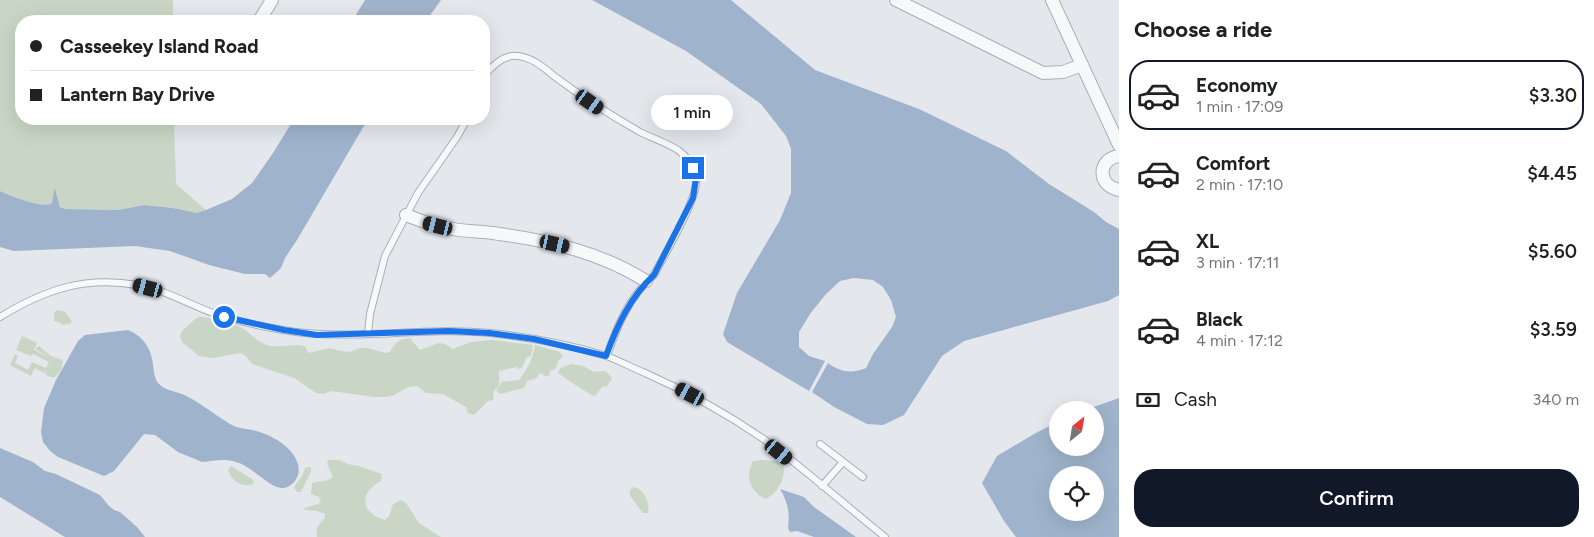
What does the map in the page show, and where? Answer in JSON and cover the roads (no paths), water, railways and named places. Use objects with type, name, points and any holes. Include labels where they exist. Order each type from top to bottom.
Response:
[{"type":"street","points":[[263,15],[272,0]]},
{"type":"street","points":[[896,0],[1043,73],[1063,72],[1082,65]]},
{"type":"street","points":[[1052,0],[1119,145]]},
{"type":"street","points":[[1119,156],[1107,161],[1102,171],[1108,186],[1119,190]]},
{"type":"street","points":[[406,215],[422,222],[453,229],[496,233],[572,247],[630,271],[646,282]]},
{"type":"lane","points":[[490,68],[503,59],[516,56],[531,59],[604,111],[651,138],[677,150],[687,158],[693,168],[696,179],[693,198],[654,275],[646,282],[625,310],[606,356]]},
{"type":"lane","points":[[368,334],[370,314],[385,256],[418,193],[457,137],[463,125]]},
{"type":"lane","points":[[0,317],[22,304],[67,286],[97,282],[115,283],[137,285],[159,291],[236,321],[317,335],[449,331],[489,333],[534,339],[606,356],[677,387],[715,407],[765,441],[885,537]]},
{"type":"lane","points":[[820,444],[863,477]]},
{"type":"lane","points":[[822,486],[843,462]]},
{"type":"water","points":[[365,0],[441,0],[430,15],[356,15]]},
{"type":"water","points":[[592,0],[731,0],[815,70],[919,109],[1006,151],[1049,184],[1119,229],[1119,295],[1108,301],[964,341],[942,356],[904,415],[883,425],[867,424],[834,407],[812,392],[828,363],[846,371],[866,368],[873,354],[892,327],[896,317],[891,300],[883,287],[873,280],[854,278],[840,281],[826,294],[799,332],[799,347],[809,356],[825,361],[809,391],[727,342],[723,334],[737,293],[780,220],[791,193],[791,149],[786,136],[761,104],[686,51]]},
{"type":"water","points":[[290,125],[364,125],[285,258],[281,268],[270,278],[265,274],[245,274],[209,265],[170,251],[135,246],[14,251],[0,247],[0,191],[26,201],[48,204],[52,203],[55,189],[60,207],[65,209],[118,210],[144,205],[197,213],[232,199],[252,183]]},
{"type":"water","points":[[128,330],[142,339],[149,348],[155,376],[160,385],[188,397],[233,426],[266,434],[280,441],[295,457],[298,464],[299,470],[296,480],[287,487],[281,488],[270,484],[242,464],[223,460],[202,462],[178,452],[155,435],[144,434],[114,471],[104,476],[58,457],[50,451],[43,442],[41,432],[44,408],[56,380],[78,341],[85,335]]},
{"type":"water","points":[[1119,398],[1119,537],[1016,537],[1004,521],[982,483],[997,456],[1049,426],[1049,456],[1104,456],[1104,403]]},
{"type":"water","points":[[0,448],[33,462],[45,471],[56,474],[100,495],[109,506],[120,512],[145,537],[65,537],[0,497]]},
{"type":"water","points":[[780,489],[804,497],[814,507],[856,537],[814,537],[797,531],[790,532],[788,528],[788,508]]}]
